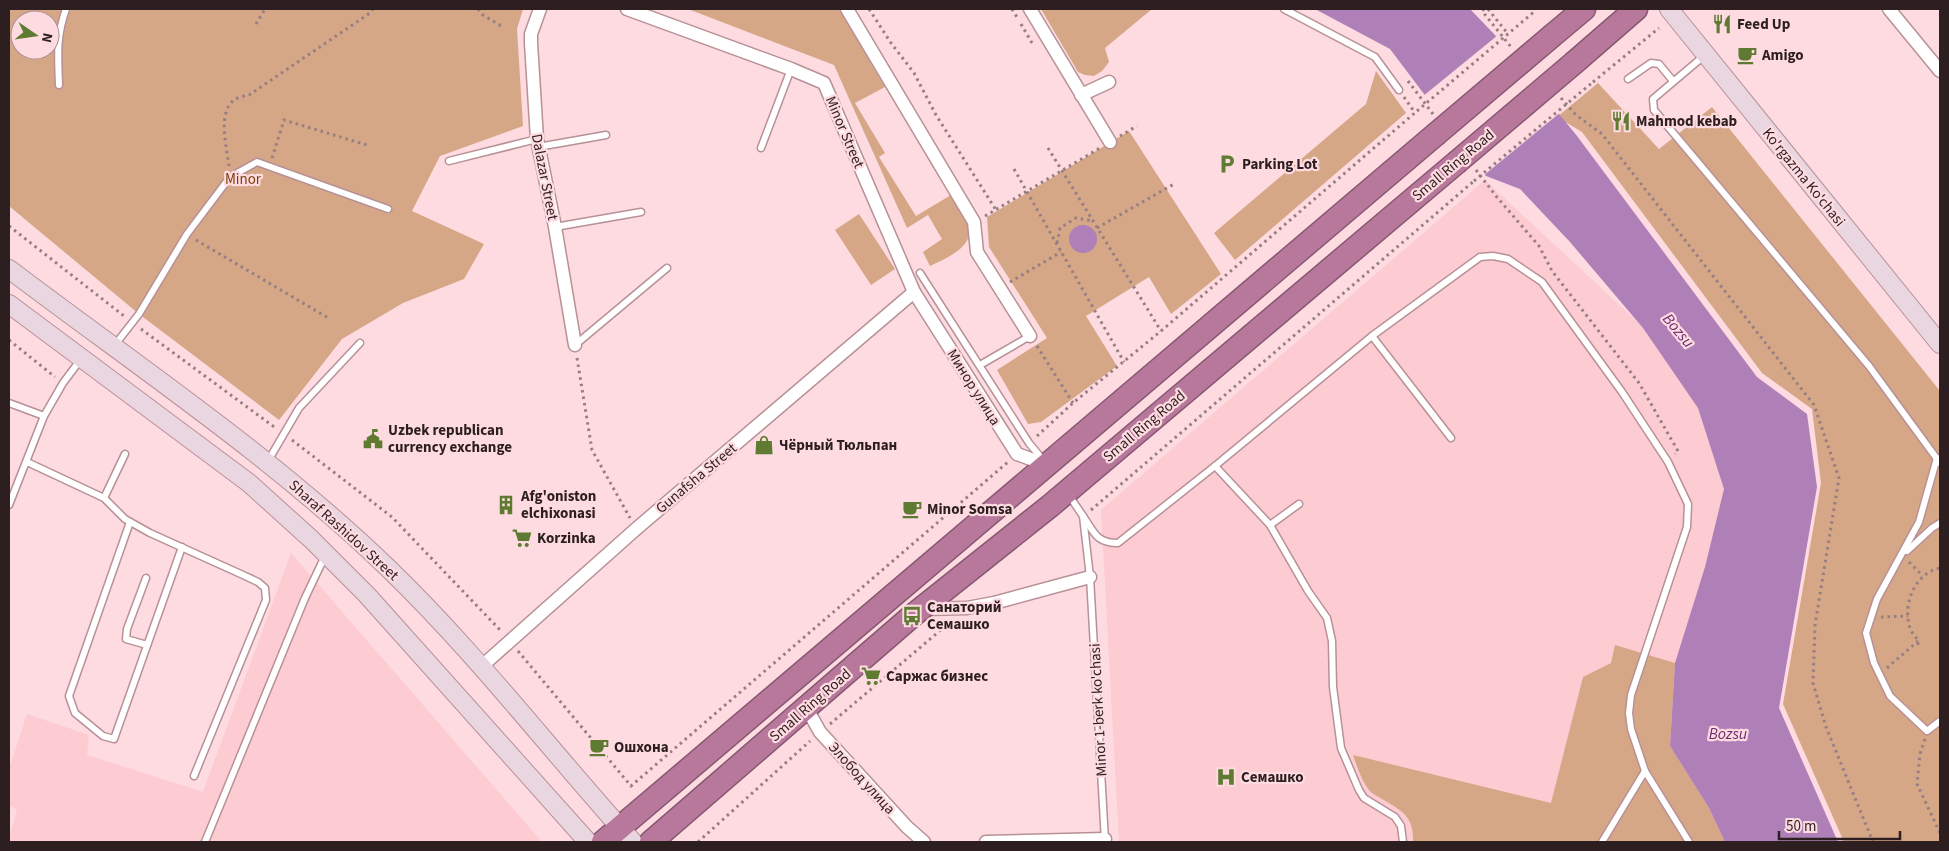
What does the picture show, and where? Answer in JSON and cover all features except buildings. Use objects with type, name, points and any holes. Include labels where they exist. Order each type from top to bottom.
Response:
[{"type":"highway","name":"Small Ring Road","points":[[603,842],[627,835],[1047,465],[1436,127],[1584,9]]},
{"type":"highway","name":"Small Ring Road","points":[[651,842],[920,610],[1464,164],[1626,14]]},
{"type":"highway","points":[[1133,390],[1156,416]]},
{"type":"main road","name":"Ko'rgazma Ko'chasi","points":[[1669,9],[1940,342]]},
{"type":"main road","name":"Sharaf Rashidov Street","points":[[9,269],[268,462],[329,514],[389,569],[482,666],[627,835]]},
{"type":"main road","name":"Sharaf Rashidov Street","points":[[9,304],[249,483],[326,554],[367,595],[588,842]]},
{"type":"street","name":"Dalazar Street","points":[[540,9],[531,34],[530,43],[538,143],[555,227],[575,345]]},
{"type":"street","name":"Minor Street","points":[[627,9],[791,69],[824,83],[914,292]]},
{"type":"street","points":[[847,9],[974,222],[977,252],[1030,336]]},
{"type":"street","points":[[1030,9],[1110,142]]},
{"type":"street","points":[[1890,9],[1940,71]]},
{"type":"street","points":[[1081,95],[1109,82]]},
{"type":"street","name":"Минор улица","points":[[914,292],[1017,454],[1047,465]]},
{"type":"street","name":"Gunafsha Street","points":[[482,666],[636,529],[914,292]]},
{"type":"street","points":[[920,610],[967,608],[985,605],[1090,577]]},
{"type":"street","name":"Элобод улица","points":[[807,709],[820,732],[906,827],[924,842]]},
{"type":"street","points":[[986,842],[1105,841]]},
{"type":"lane","points":[[59,85],[57,41],[66,9]]},
{"type":"lane","points":[[1284,9],[1375,57],[1399,90]]},
{"type":"lane","points":[[1705,55],[1653,99],[1654,110],[1869,366],[1939,460],[1919,522],[1877,599],[1866,633],[1874,663],[1890,696],[1927,731],[1940,721]]},
{"type":"lane","points":[[1628,79],[1651,63],[1656,63],[1673,81]]},
{"type":"lane","points":[[760,148],[791,69]]},
{"type":"lane","points":[[449,161],[538,143],[606,135]]},
{"type":"lane","points":[[114,347],[139,314],[187,234],[230,177],[257,162],[388,209]]},
{"type":"lane","points":[[555,227],[641,212]]},
{"type":"lane","points":[[1083,516],[1099,540],[1118,543],[1215,466],[1372,336],[1480,258],[1493,256],[1508,259],[1542,282],[1622,392],[1668,462],[1688,504],[1687,528],[1631,695],[1629,713],[1631,729],[1645,771],[1689,842]]},
{"type":"lane","points":[[575,345],[667,268]]},
{"type":"lane","points":[[920,273],[1029,443],[1047,465]]},
{"type":"lane","points":[[980,365],[1030,336]]},
{"type":"lane","points":[[1372,336],[1451,438]]},
{"type":"lane","points":[[268,462],[299,408],[360,342]]},
{"type":"lane","points":[[9,505],[44,416],[63,383],[82,358]]},
{"type":"lane","points":[[9,403],[44,416]]},
{"type":"lane","points":[[104,498],[125,454]]},
{"type":"lane","points":[[27,462],[104,498],[125,519],[150,533],[258,582],[265,588],[266,600],[194,776]]},
{"type":"lane","points":[[1215,466],[1270,525],[1308,591],[1327,618],[1332,641],[1333,687],[1341,748],[1364,798],[1395,817],[1401,826],[1403,842]]},
{"type":"lane","name":"Minor 1-berk ko'chasi","points":[[1066,492],[1083,516],[1090,577],[1105,841]]},
{"type":"lane","points":[[1270,525],[1299,504]]},
{"type":"lane","points":[[130,522],[69,696],[75,713],[103,736],[114,739],[182,547]]},
{"type":"lane","points":[[1902,555],[1940,523]]},
{"type":"lane","points":[[205,842],[305,598],[326,554]]},
{"type":"lane","points":[[146,578],[127,629],[126,639],[147,645]]},
{"type":"lane","points":[[1602,842],[1645,771]]},
{"type":"path","points":[[256,24],[265,9]]},
{"type":"path","points":[[230,177],[224,124],[226,109],[234,100],[249,95],[370,13],[373,9]]},
{"type":"path","points":[[478,9],[483,15],[503,27]]},
{"type":"path","points":[[869,9],[890,44],[914,73],[936,116],[996,210],[1137,126]]},
{"type":"path","points":[[1484,9],[1482,11],[1518,54]]},
{"type":"path","points":[[1488,9],[1508,34]]},
{"type":"path","points":[[1436,127],[1408,81],[1399,90],[1416,112],[1508,34],[1535,11]]},
{"type":"path","points":[[1083,516],[1474,181],[1660,28]]},
{"type":"path","points":[[1557,94],[1576,115],[1602,134],[1814,405],[1839,478],[1814,625],[1813,683],[1826,727],[1873,842]]},
{"type":"path","points":[[270,166],[284,120],[370,146]]},
{"type":"path","points":[[1048,148],[1161,331]]},
{"type":"path","points":[[1464,164],[1496,196],[1539,246],[1552,272],[1639,383],[1678,451],[1668,462]]},
{"type":"path","points":[[1014,169],[1124,362]]},
{"type":"path","points":[[1097,228],[1174,184]]},
{"type":"path","points":[[1056,244],[1060,228],[1076,218],[1093,221]]},
{"type":"path","points":[[9,226],[132,322],[284,434],[392,517],[510,641],[631,786]]},
{"type":"path","points":[[187,234],[330,318]]},
{"type":"path","points":[[1000,288],[1061,252]]},
{"type":"path","points":[[1030,336],[1073,403]]},
{"type":"path","points":[[9,340],[63,383]]},
{"type":"path","points":[[575,345],[592,450],[636,529]]},
{"type":"path","points":[[1902,555],[1922,576]]},
{"type":"path","points":[[1879,674],[1918,643],[1910,629],[1908,616],[1909,601],[1913,588],[1922,576],[1934,569],[1940,568]]},
{"type":"path","points":[[1871,617],[1908,616]]},
{"type":"path","points":[[1927,731],[1920,754],[1917,784],[1940,833]]},
{"type":"shaded area","points":[[1485,180],[1643,327],[1699,408],[1725,489],[1709,808],[1726,842],[1119,842],[1101,510]]},
{"type":"shaded area","points":[[291,553],[542,842],[9,842],[17,810],[9,805],[9,769],[27,714],[89,735],[87,755],[203,792]]},
{"type":"green space","name":"Minor","points":[[9,9],[523,9],[517,29],[523,126],[440,156],[412,211],[484,244],[464,279],[403,303],[342,339],[279,420],[139,314],[9,206]]},
{"type":"green space","points":[[688,9],[839,9],[885,87],[855,103],[885,153],[879,157],[916,216],[951,195],[968,222],[970,231],[964,245],[951,255],[930,266],[923,252],[942,239],[928,215],[907,228],[834,65]]},
{"type":"green space","points":[[1041,9],[1152,9],[1105,48],[1109,62],[1102,71],[1094,76],[1078,72]]},
{"type":"green space","points":[[1376,71],[1406,113],[1235,260],[1214,233],[1366,104]]},
{"type":"green space","points":[[1598,83],[1659,149],[1712,107],[1940,391],[1940,842],[1844,842],[1783,704],[1821,483],[1812,409],[1762,373],[1582,132],[1557,117]]},
{"type":"green space","points":[[1129,131],[1221,274],[1171,314],[1149,277],[1086,316],[1117,366],[1041,422],[1028,424],[997,370],[1047,338],[989,247],[987,217]]},
{"type":"green space","points":[[859,214],[895,269],[871,285],[835,230]]},
{"type":"green space","points":[[1615,645],[1675,663],[1670,746],[1709,808],[1725,842],[1413,842],[1411,826],[1405,815],[1372,793],[1364,782],[1353,755],[1551,803],[1583,677],[1611,663]]},
{"type":"water","name":"Bozsu","points":[[1315,9],[1470,9],[1494,34],[1577,136],[1757,377],[1807,414],[1817,487],[1779,708],[1838,842],[1725,842],[1709,808],[1670,746],[1675,663],[1705,567],[1724,489],[1698,408],[1643,328],[1570,242],[1520,189],[1486,176],[1390,49]]},
{"type":"water","points":[[1083,225],[1093,229],[1097,239],[1093,249],[1083,253],[1073,249],[1069,239],[1073,229]]},
{"type":"pier","points":[[1498,35],[1561,112],[1483,176],[1422,97]]},
{"type":"place","name":"Feed Up","points":[[1722,24]]},
{"type":"place","name":"Amigo","points":[[1747,55]]},
{"type":"place","name":"Mahmod kebab","points":[[1621,121]]},
{"type":"place","name":"Parking Lot","points":[[1227,164]]},
{"type":"place","name":"Uzbek republican currency exchange","points":[[373,439]]},
{"type":"place","name":"Чёрный Тюльпан","points":[[764,445]]},
{"type":"place","name":"Afg'oniston elchixonasi","points":[[506,505]]},
{"type":"place","name":"Minor Somsa","points":[[912,509]]},
{"type":"place","name":"Korzinka","points":[[522,538]]},
{"type":"place","name":"Санаторий Семашко","points":[[912,616]]},
{"type":"place","name":"Саржас бизнес","points":[[871,676]]},
{"type":"place","name":"Ошхона","points":[[599,747]]},
{"type":"place","name":"Семашко","points":[[1226,777]]}]
